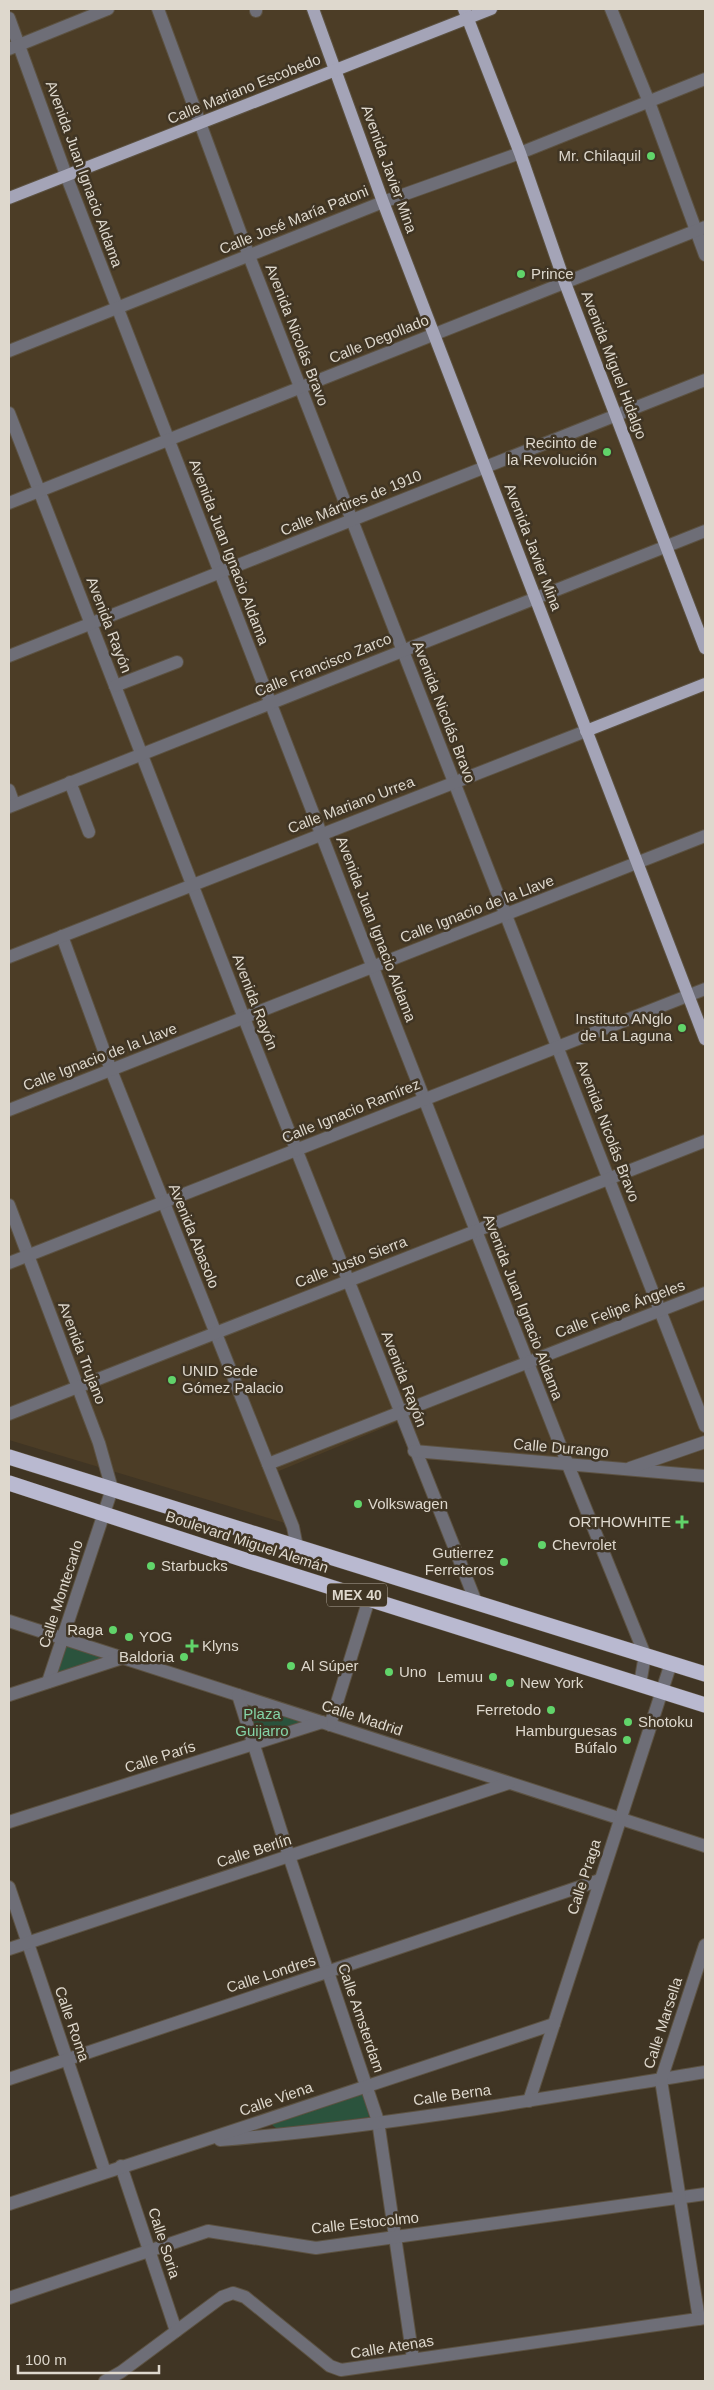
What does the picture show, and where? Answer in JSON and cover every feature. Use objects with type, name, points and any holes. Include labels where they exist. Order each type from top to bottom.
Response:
[{"type":"highway","name":"Boulevard Miguel Alemán","points":[[9,1457],[705,1674]]},
{"type":"highway","name":"Boulevard Miguel Alemán","points":[[9,1483],[104,1515],[705,1704]]},
{"type":"main road","name":"Avenida Javier Mina","points":[[313,9],[382,202],[705,1039]]},
{"type":"main road","name":"Calle Mariano Escobedo","points":[[9,198],[336,70],[466,13],[491,9]]},
{"type":"main road","name":"Avenida Miguel Hidalgo","points":[[466,13],[520,153],[564,282],[705,648]]},
{"type":"main road","name":"Calle Mariano Urrea","points":[[586,731],[705,684]]},
{"type":"street","points":[[14,46],[108,9]]},
{"type":"street","name":"Avenida Nicolás Bravo","points":[[158,9],[202,124],[249,256],[705,1426]]},
{"type":"street","points":[[611,9],[700,229],[705,255]]},
{"type":"street","name":"Avenida Juan Ignacio Aldama","points":[[9,18],[14,46],[66,175],[476,1231],[645,1655]]},
{"type":"street","name":"Calle José María Patoni","points":[[9,351],[382,202],[520,153],[705,79]]},
{"type":"street","name":"Calle Degollado","points":[[9,503],[700,229]]},
{"type":"street","name":"Calle Mártires de 1910","points":[[9,656],[705,380]]},
{"type":"street","name":"Avenida Rayón","points":[[9,413],[414,1452],[476,1602]]},
{"type":"street","name":"Calle Francisco Zarco","points":[[12,806],[705,531]]},
{"type":"street","points":[[115,686],[177,662]]},
{"type":"street","name":"Calle Mariano Urrea","points":[[9,957],[586,731]]},
{"type":"street","points":[[70,782],[88,832]]},
{"type":"street","points":[[9,790],[12,806]]},
{"type":"street","name":"Calle Ignacio de la Llave","points":[[9,1110],[705,836]]},
{"type":"street","name":"Avenida Abasolo","points":[[62,936],[111,1070],[293,1527],[297,1547]]},
{"type":"street","name":"Calle Ignacio Ramírez","points":[[9,1263],[705,989]]},
{"type":"street","name":"Calle Justo Sierra","points":[[9,1414],[705,1141]]},
{"type":"street","name":"Avenida Trujano","points":[[9,1206],[99,1443],[112,1489]]},
{"type":"street","name":"Calle Felipe Ángeles","points":[[268,1464],[705,1293]]},
{"type":"street","points":[[626,1469],[705,1442]]},
{"type":"street","name":"Calle Durango","points":[[414,1452],[705,1476]]},
{"type":"street","points":[[104,1515],[112,1489]]},
{"type":"street","name":"Calle Montecarlo","points":[[48,1682],[104,1515]]},
{"type":"street","points":[[326,1724],[369,1599]]},
{"type":"street","name":"Calle Madrid","points":[[9,1621],[705,1846]]},
{"type":"street","points":[[640,1684],[645,1655]]},
{"type":"street","points":[[9,1695],[122,1658]]},
{"type":"street","name":"Calle Praga","points":[[529,2100],[671,1663]]},
{"type":"street","name":"Calle Amsterdam","points":[[238,1695],[288,1856],[378,2121],[413,2360]]},
{"type":"street","name":"Calle París","points":[[9,1822],[253,1744],[326,1724]]},
{"type":"street","name":"Calle Berlín","points":[[9,1950],[509,1783]]},
{"type":"street","name":"Calle Londres","points":[[9,2079],[600,1880]]},
{"type":"street","name":"Calle Roma","points":[[9,1887],[105,2172]]},
{"type":"street","name":"Calle Marsella","points":[[702,2319],[661,2080],[705,1945]]},
{"type":"street","name":"Calle Viena","points":[[9,2204],[121,2166],[202,2142],[554,2024]]},
{"type":"street","name":"Calle Berna","points":[[202,2142],[278,2135],[529,2100],[705,2072]]},
{"type":"street","name":"Calle Soria","points":[[121,2166],[176,2331]]},
{"type":"street","name":"Calle Estocolmo","points":[[9,2298],[208,2231],[316,2248],[705,2194]]},
{"type":"street","name":"Calle Atenas","points":[[105,2381],[121,2372],[222,2297],[238,2294],[335,2368],[350,2370],[702,2319]]},
{"type":"shaded area","points":[[9,9],[705,9],[705,1481],[421,1459],[405,1419],[274,1473],[295,1526],[9,1440]]},
{"type":"green space","points":[[66,1641],[127,1661],[51,1683]]},
{"type":"green space","name":"Plaza Guijarro","points":[[238,1697],[317,1723],[251,1745]]},
{"type":"green space","points":[[357,2091],[364,2094],[369,2117],[279,2130],[272,2125],[273,2122]]},
{"type":"place","name":"Mr. Chilaquil","points":[[651,156]]},
{"type":"place","name":"Prince","points":[[521,274]]},
{"type":"place","name":"Recinto de la Revolución","points":[[607,452]]},
{"type":"place","name":"Instituto ANglo de La Laguna","points":[[682,1028]]},
{"type":"place","name":"UNID Sede Gómez Palacio","points":[[172,1380]]},
{"type":"place","name":"Volkswagen","points":[[358,1504]]},
{"type":"place","name":"ORTHOWHITE","points":[[682,1522]]},
{"type":"place","name":"Chevrolet","points":[[542,1545]]},
{"type":"place","name":"Gutierrez Ferreteros","points":[[504,1562]]},
{"type":"place","name":"Starbucks","points":[[151,1566]]},
{"type":"place","name":"Raga","points":[[113,1630]]},
{"type":"place","name":"YOG","points":[[129,1637]]},
{"type":"place","name":"Klyns","points":[[192,1646]]},
{"type":"place","name":"Baldoria","points":[[184,1657]]},
{"type":"place","name":"Al Súper","points":[[291,1666]]},
{"type":"place","name":"Uno","points":[[389,1672]]},
{"type":"place","name":"Lemuu","points":[[493,1677]]},
{"type":"place","name":"New York","points":[[510,1683]]},
{"type":"place","name":"Ferretodo","points":[[551,1710]]},
{"type":"place","name":"Shotoku","points":[[628,1722]]},
{"type":"place","name":"Hamburguesas Búfalo","points":[[627,1740]]}]
